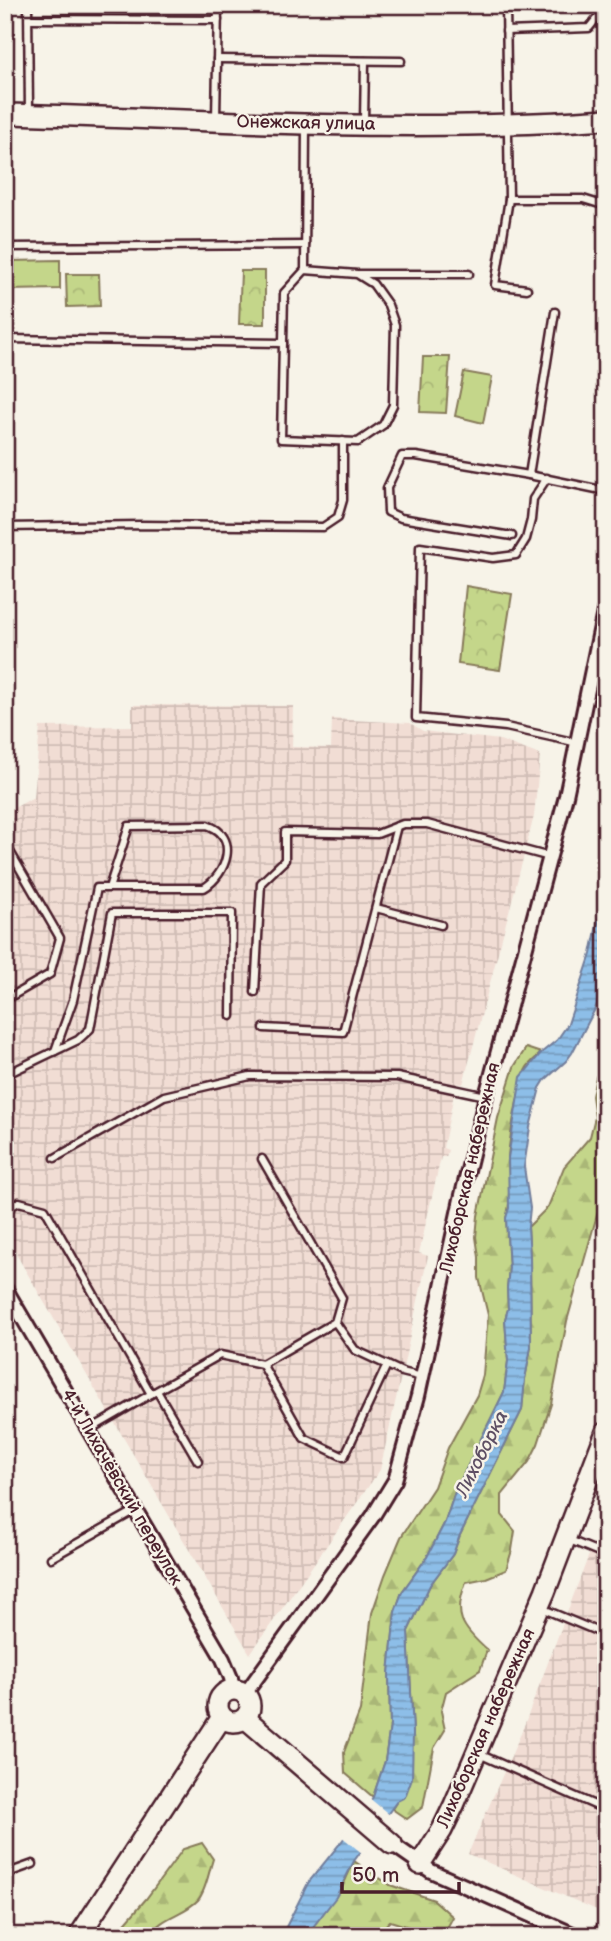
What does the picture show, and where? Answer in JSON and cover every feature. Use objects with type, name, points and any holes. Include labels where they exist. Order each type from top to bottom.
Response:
[{"type":"street","name":"Онежская улица","points":[[5,114],[306,124],[506,126],[606,119]]},
{"type":"street","name":"Лихоборская набережная","points":[[79,1936],[222,1717],[219,1700],[227,1691],[239,1692],[373,1516],[395,1480],[406,1445],[486,1096],[579,743],[606,603]]},
{"type":"street","name":"4-й Лихачёвский переулок","points":[[5,1288],[223,1659],[239,1692]]},
{"type":"street","name":"Лихоборская набережная","points":[[420,1864],[442,1830],[539,1607],[565,1539],[601,1458],[606,1432]]},
{"type":"street","points":[[222,1717],[234,1723],[246,1718],[251,1703],[239,1692]]},
{"type":"street","points":[[246,1718],[346,1807],[420,1864],[453,1882],[577,1936]]},
{"type":"lane","points":[[28,5],[29,115]]},
{"type":"lane","points":[[216,120],[218,5]]},
{"type":"lane","points":[[506,5],[509,199],[495,285],[527,289]]},
{"type":"lane","points":[[506,31],[589,28],[601,13],[603,5]]},
{"type":"lane","points":[[29,19],[218,20]]},
{"type":"lane","points":[[217,60],[401,61]]},
{"type":"lane","points":[[364,124],[365,61]]},
{"type":"lane","points":[[306,124],[305,270],[284,293],[281,439],[358,442],[383,425],[393,405],[395,325],[388,305],[373,284],[357,274]]},
{"type":"lane","points":[[509,199],[583,199],[606,206]]},
{"type":"lane","points":[[5,247],[305,245]]},
{"type":"lane","points":[[305,270],[357,274],[469,274]]},
{"type":"lane","points":[[529,475],[555,312]]},
{"type":"lane","points":[[5,339],[283,343]]},
{"type":"lane","points":[[5,527],[323,527],[338,517],[343,500],[343,441]]},
{"type":"lane","points":[[512,536],[401,518],[388,512],[387,488],[402,456],[416,456],[547,478],[606,491]]},
{"type":"lane","points":[[547,478],[533,499],[526,538],[516,555],[493,558],[420,547],[416,718],[506,727],[579,743]]},
{"type":"lane","points":[[255,992],[261,883],[285,860],[285,832],[377,834],[404,824],[427,824],[550,857]]},
{"type":"lane","points":[[55,1051],[73,1000],[97,888],[109,888],[204,888],[216,881],[224,869],[227,853],[224,838],[215,828],[207,825],[129,826],[109,888]]},
{"type":"lane","points":[[264,1028],[343,1032],[397,826]]},
{"type":"lane","points":[[5,843],[60,938],[50,974],[5,999]]},
{"type":"lane","points":[[376,908],[441,925]]},
{"type":"lane","points":[[5,1076],[78,1040],[90,1029],[112,913],[232,913],[232,1016]]},
{"type":"lane","points":[[55,1158],[164,1096],[250,1076],[397,1077],[486,1096]]},
{"type":"lane","points":[[89,1430],[220,1355],[262,1364],[335,1322],[342,1298],[262,1158]]},
{"type":"lane","points":[[5,1210],[19,1202],[45,1209],[198,1461]]},
{"type":"lane","points":[[335,1322],[355,1350],[402,1372],[422,1377]]},
{"type":"lane","points":[[262,1364],[304,1438],[344,1457],[387,1365]]},
{"type":"lane","points":[[51,1558],[136,1510]]},
{"type":"lane","points":[[565,1539],[606,1555]]},
{"type":"lane","points":[[539,1607],[606,1635]]},
{"type":"lane","points":[[476,1753],[606,1810]]},
{"type":"lane","points":[[5,1874],[33,1864]]},
{"type":"lane","points":[[597,1936],[606,1915]]},
{"type":"shaded area","points":[[132,705],[293,706],[292,747],[331,748],[332,719],[410,723],[423,731],[500,740],[540,755],[534,816],[463,1084],[457,1083],[455,1089],[443,1148],[448,1150],[446,1157],[441,1157],[419,1253],[428,1256],[380,1470],[250,1654],[5,1231],[5,1094],[9,1092],[5,1085],[5,813],[34,797],[40,727],[132,726]]},
{"type":"shaded area","points":[[606,1510],[606,1914],[468,1854],[522,1731]]},
{"type":"green space","points":[[60,260],[60,289],[9,290],[9,261]]},
{"type":"green space","points":[[241,271],[265,271],[265,324],[239,324]]},
{"type":"green space","points":[[66,274],[99,274],[100,306],[67,307]]},
{"type":"green space","points":[[423,357],[450,357],[446,413],[420,412]]},
{"type":"green space","points":[[464,372],[492,377],[483,423],[455,416]]},
{"type":"green space","points":[[466,586],[512,594],[500,670],[458,664]]},
{"type":"green space","points":[[526,1048],[541,1053],[529,1065],[524,1075],[508,1159],[510,1196],[506,1218],[509,1268],[508,1309],[505,1319],[508,1361],[504,1392],[455,1492],[445,1522],[427,1557],[402,1592],[395,1612],[389,1674],[390,1726],[385,1761],[373,1797],[345,1773],[344,1752],[360,1711],[372,1613],[401,1537],[434,1487],[448,1448],[477,1395],[483,1375],[488,1315],[479,1278],[476,1237],[478,1216],[498,1118],[514,1067]]},
{"type":"green space","points":[[606,1056],[606,1192],[567,1321],[551,1404],[538,1444],[529,1462],[502,1495],[502,1515],[515,1531],[512,1550],[506,1570],[466,1582],[462,1593],[462,1620],[487,1650],[480,1670],[446,1692],[441,1711],[445,1730],[434,1748],[423,1807],[407,1819],[392,1809],[397,1801],[413,1733],[408,1631],[430,1585],[453,1554],[522,1410],[531,1347],[528,1227],[548,1207],[564,1167],[590,1137],[595,1117],[592,1096],[596,1077]]},
{"type":"green space","points":[[202,1843],[213,1859],[198,1900],[159,1924],[150,1936],[114,1936],[183,1849]]},
{"type":"green space","points":[[354,1861],[390,1885],[434,1900],[453,1917],[447,1928],[428,1933],[390,1921],[375,1936],[306,1936],[342,1888]]},
{"type":"water","name":"Лихоборка","points":[[606,882],[606,980],[595,1009],[572,1053],[540,1088],[530,1127],[524,1167],[530,1208],[528,1227],[531,1347],[522,1410],[453,1554],[430,1585],[408,1631],[413,1733],[412,1778],[405,1797],[397,1801],[354,1861],[336,1897],[306,1936],[279,1936],[308,1883],[373,1797],[385,1761],[390,1726],[389,1674],[395,1612],[402,1592],[427,1557],[445,1522],[455,1492],[504,1392],[508,1361],[505,1319],[508,1309],[509,1268],[506,1218],[509,1208],[508,1158],[521,1077],[541,1053],[557,1040],[568,1024],[591,954]]},
{"type":"pier","points":[[368,1797],[391,1816],[363,1854],[341,1836]]}]
